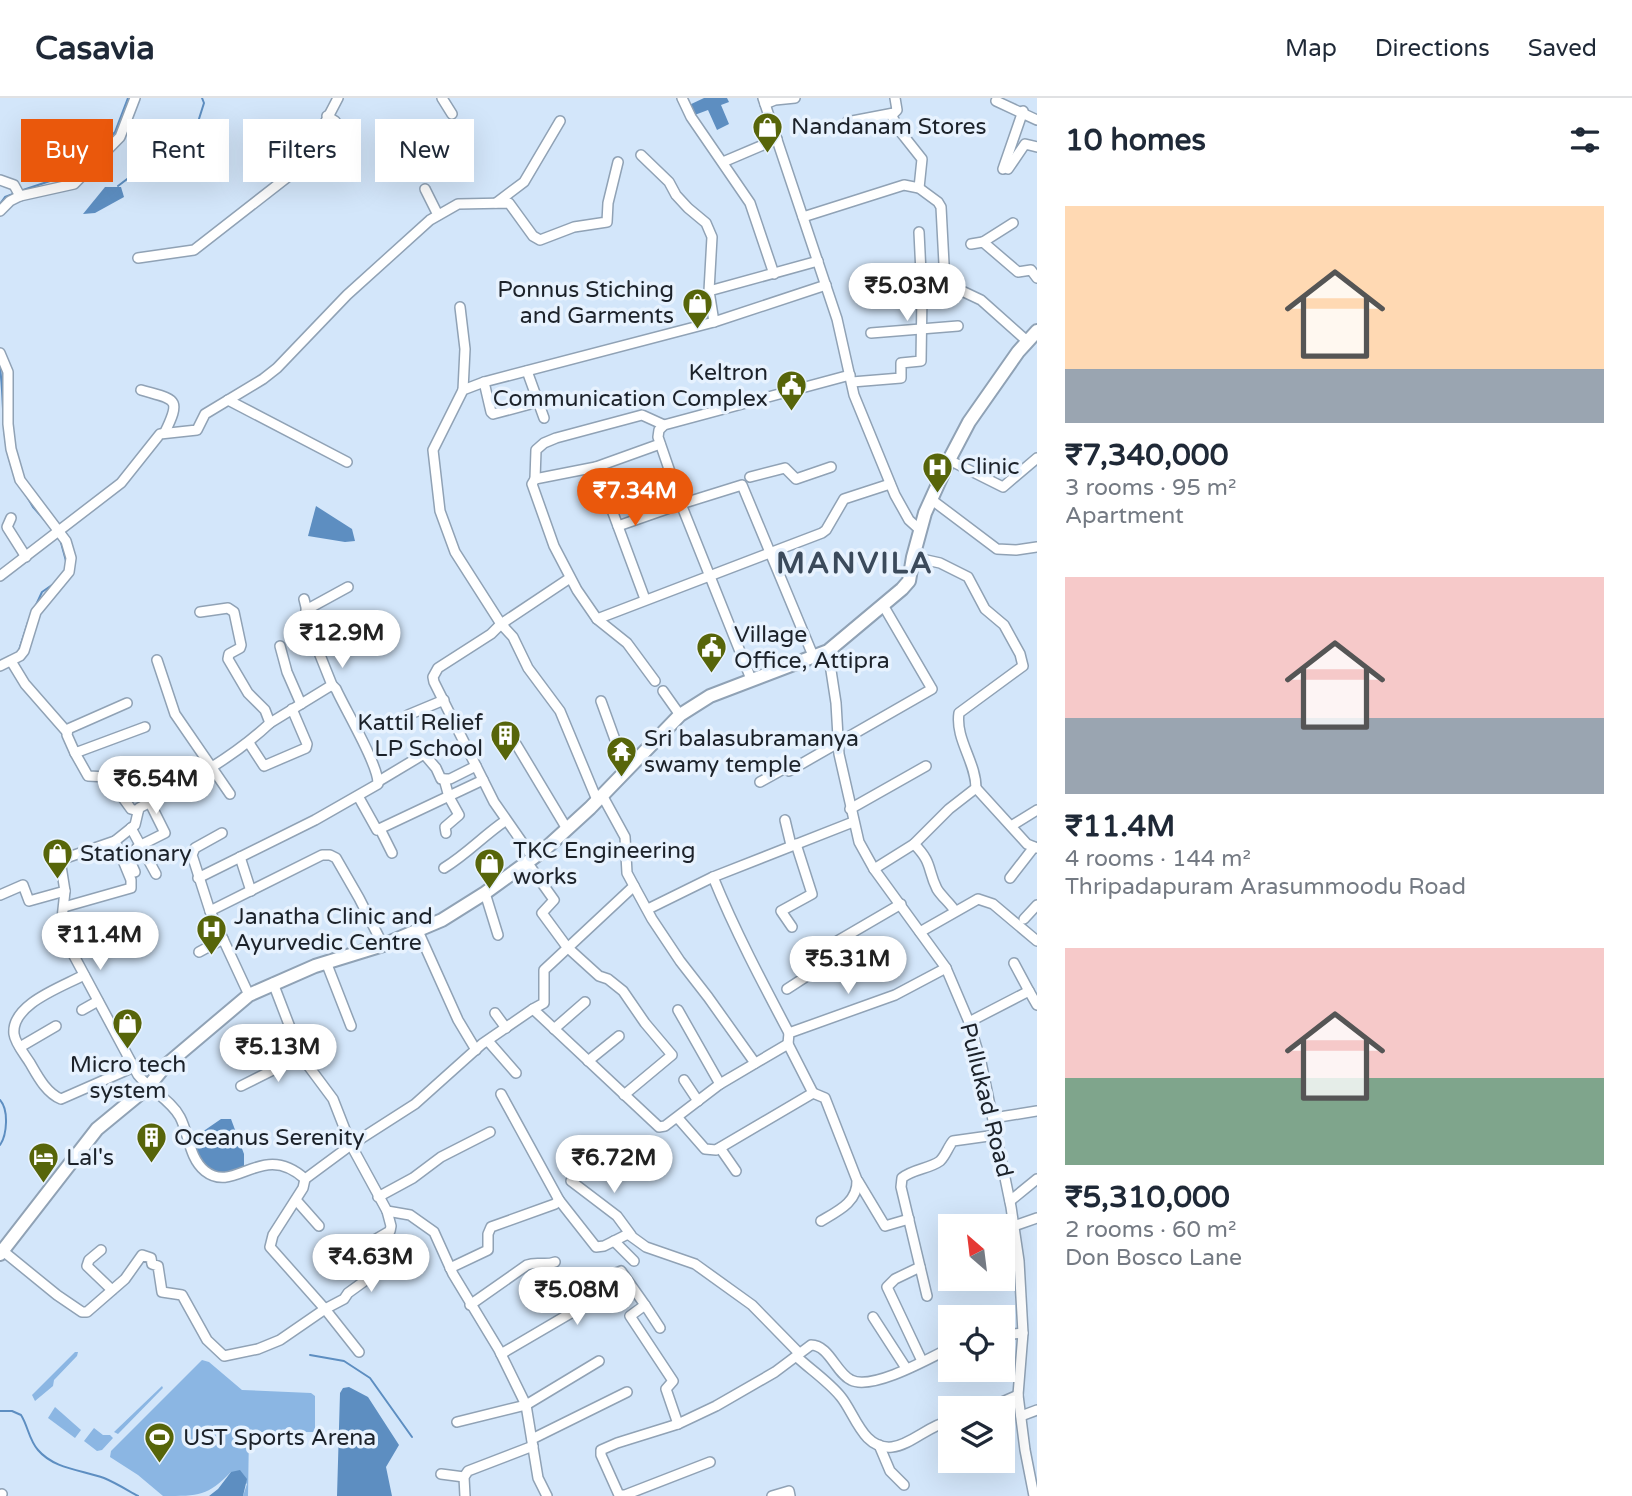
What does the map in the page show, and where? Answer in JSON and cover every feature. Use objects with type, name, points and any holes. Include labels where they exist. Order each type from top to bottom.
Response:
[{"type":"main road","points":[[2,1252],[97,1129],[148,1087],[165,1066],[249,995],[326,962],[383,945],[442,920],[530,860],[566,829],[600,798],[680,715],[710,696],[828,651],[883,605],[909,581],[920,530],[949,460],[969,422],[1037,331]]},
{"type":"street","points":[[0,191],[74,184],[120,137],[135,98]]},
{"type":"street","points":[[138,258],[194,250],[303,165],[338,98]]},
{"type":"street","points":[[442,98],[452,114]]},
{"type":"street","points":[[682,98],[691,117],[750,203],[774,274]]},
{"type":"street","points":[[795,98],[764,101],[843,338],[854,395],[902,510],[920,530]]},
{"type":"street","points":[[846,122],[891,114],[897,110],[895,98]]},
{"type":"street","points":[[996,101],[1023,111],[1037,120]]},
{"type":"street","points":[[1023,111],[1005,169],[1025,144],[1037,147]]},
{"type":"street","points":[[891,114],[922,159],[919,188]]},
{"type":"street","points":[[327,116],[332,119]]},
{"type":"street","points":[[496,203],[524,182],[560,121]]},
{"type":"street","points":[[723,162],[777,139]]},
{"type":"street","points":[[641,155],[669,182],[681,201],[706,223],[712,237],[709,291],[714,322]]},
{"type":"street","points":[[0,576],[121,483],[160,434],[197,429],[205,414],[277,368],[347,295],[438,215],[458,204],[509,203],[533,236],[540,240],[574,227],[607,222],[608,203],[618,162]]},
{"type":"street","points":[[0,180],[16,188]]},
{"type":"street","points":[[803,217],[889,188],[904,185],[919,188],[938,202],[941,208],[945,283],[981,300],[1027,341]]},
{"type":"street","points":[[0,211],[10,201],[16,188]]},
{"type":"street","points":[[425,189],[438,215]]},
{"type":"street","points":[[971,244],[983,242],[1013,223]]},
{"type":"street","points":[[751,679],[681,504],[660,444],[659,430],[664,425],[851,378],[901,378],[901,363],[921,361],[919,232]]},
{"type":"street","points":[[983,242],[1018,272],[1031,270],[1037,278]]},
{"type":"street","points":[[709,291],[818,261]]},
{"type":"street","points":[[463,390],[484,382],[714,322],[826,285]]},
{"type":"street","points":[[460,307],[465,349],[463,390],[433,450],[440,512],[455,552],[501,624],[513,637],[528,668],[560,711],[600,798],[625,837],[627,873],[634,886],[680,961],[755,1063]]},
{"type":"street","points":[[871,332],[958,326]]},
{"type":"street","points":[[0,353],[8,372],[8,424],[11,449],[20,480],[57,534],[66,541],[71,558],[69,572],[36,612],[30,640],[24,651],[0,666]]},
{"type":"street","points":[[527,371],[544,418]]},
{"type":"street","points":[[484,382],[493,414],[538,402]]},
{"type":"street","points":[[142,390],[170,398],[174,404],[175,411],[165,432]]},
{"type":"street","points":[[228,400],[347,462]]},
{"type":"street","points":[[655,681],[626,643],[597,619],[570,578],[554,546],[532,484],[536,450],[544,443],[642,415],[664,425]]},
{"type":"street","points":[[534,479],[596,467],[660,444]]},
{"type":"street","points":[[949,460],[1003,487],[1037,458]]},
{"type":"street","points":[[596,467],[645,599]]},
{"type":"street","points":[[750,477],[785,468],[796,479],[831,467]]},
{"type":"street","points":[[597,619],[645,599],[709,578],[826,530],[844,499],[890,484]]},
{"type":"street","points":[[618,526],[742,485],[814,658]]},
{"type":"street","points":[[932,500],[997,549],[1037,547]]},
{"type":"street","points":[[11,517],[7,527],[26,557]]},
{"type":"street","points":[[913,557],[940,563],[968,577],[985,609],[1004,625],[1023,661],[1023,666],[959,713],[958,724],[976,777],[976,788],[1027,844],[1035,848],[1010,878]]},
{"type":"street","points":[[570,578],[438,668],[433,677],[505,821],[554,900],[542,913],[567,947],[599,975],[624,991],[672,1055],[624,1094]]},
{"type":"street","points":[[306,610],[348,587]]},
{"type":"street","points":[[304,599],[314,640],[332,685],[379,781]]},
{"type":"street","points":[[760,782],[787,767],[789,771],[932,689],[883,605]]},
{"type":"street","points":[[200,612],[228,608],[234,612],[241,645],[229,654],[228,659],[248,693],[265,710],[270,723]]},
{"type":"street","points":[[249,743],[264,766],[306,748],[280,646]]},
{"type":"street","name":"Pullukad Road","points":[[828,651],[836,703],[838,744],[859,842],[874,869],[946,968],[969,1022],[981,1062],[1012,1214]]},
{"type":"street","points":[[157,660],[176,714],[230,794]]},
{"type":"street","points":[[11,661],[25,684],[67,732],[88,776],[108,777],[131,809],[138,811]]},
{"type":"street","points":[[305,1179],[295,1170],[275,1162],[225,1178],[206,1172],[194,1156],[179,1116],[169,1103],[148,1087],[134,1067],[61,928],[65,891],[60,860],[114,841],[131,828],[138,811],[249,743],[270,723],[332,685]]},
{"type":"street","points":[[663,691],[680,715]]},
{"type":"street","points":[[408,715],[444,700]]},
{"type":"street","points":[[601,701],[626,770]]},
{"type":"street","points":[[67,732],[71,727],[127,703]]},
{"type":"street","points":[[75,753],[145,727]]},
{"type":"street","points":[[516,744],[566,829]]},
{"type":"street","points":[[198,878],[358,796],[424,754],[436,768],[440,779],[450,779],[476,766]]},
{"type":"street","points":[[850,808],[926,766]]},
{"type":"street","points":[[443,779],[459,815],[445,827],[446,833]]},
{"type":"street","points":[[380,829],[483,780]]},
{"type":"street","points":[[874,869],[914,844],[949,809],[976,788]]},
{"type":"street","points":[[358,796],[393,853]]},
{"type":"street","points":[[135,872],[128,856],[139,846],[165,833],[150,803]]},
{"type":"street","points":[[1011,825],[1037,810]]},
{"type":"street","points":[[785,820],[812,894],[781,911],[792,927]]},
{"type":"street","points":[[444,868],[468,853],[479,840],[505,821]]},
{"type":"street","points":[[648,909],[713,877],[853,822]]},
{"type":"street","points":[[131,828],[156,874]]},
{"type":"street","points":[[222,833],[193,851],[198,878],[210,911],[249,995]]},
{"type":"street","points":[[64,907],[131,888],[131,880],[114,841]]},
{"type":"street","points":[[914,844],[926,855],[938,890],[955,911]]},
{"type":"street","points":[[210,911],[322,855],[330,855],[336,858],[383,945]]},
{"type":"street","points":[[240,857],[251,891]]},
{"type":"street","points":[[713,877],[734,930],[789,1033],[788,1044],[813,1093],[825,1098],[857,1180],[885,1226],[909,1219]]},
{"type":"street","points":[[0,895],[23,885],[29,901],[65,891]]},
{"type":"street","points":[[359,1352],[325,1308],[270,1247],[273,1235],[303,1188],[305,1179],[415,1104],[476,1050],[544,1003],[544,970],[634,886]]},
{"type":"street","points":[[485,893],[498,935]]},
{"type":"street","points":[[920,932],[978,899],[993,904],[1037,941]]},
{"type":"street","points":[[787,989],[824,965],[826,949],[829,946],[901,904]]},
{"type":"street","points":[[1024,919],[1037,905]]},
{"type":"street","points":[[418,930],[458,1020],[476,1050]]},
{"type":"street","points":[[199,952],[223,939]]},
{"type":"street","points":[[326,962],[351,1026]]},
{"type":"street","points":[[1014,963],[1037,1004]]},
{"type":"street","points":[[789,1033],[895,995],[946,968]]},
{"type":"street","points":[[84,975],[37,1000],[19,1013],[14,1032],[20,1047],[37,1076],[56,1097],[61,1098],[134,1067]]},
{"type":"street","points":[[273,983],[300,1056],[333,1099],[351,1146],[387,1211],[391,1226],[390,1231],[349,1255],[345,1265]]},
{"type":"street","points":[[969,1022],[1029,990]]},
{"type":"street","points":[[82,1010],[98,1001]]},
{"type":"street","points":[[554,1029],[585,1002]]},
{"type":"street","points":[[533,1009],[659,1127],[677,1117],[720,1084],[788,1044]]},
{"type":"street","points":[[678,1010],[720,1084]]},
{"type":"street","points":[[495,1013],[506,1028]]},
{"type":"street","points":[[20,1047],[56,1026]]},
{"type":"street","points":[[588,1061],[619,1036]]},
{"type":"street","points":[[488,1041],[516,1073]]},
{"type":"street","points":[[241,1086],[300,1056]]},
{"type":"street","points":[[684,1080],[698,1101]]},
{"type":"street","points":[[677,1117],[705,1149],[710,1151],[720,1148],[813,1093]]},
{"type":"street","points":[[500,1094],[559,1200],[596,1247],[604,1247],[624,1235],[631,1235]]},
{"type":"street","points":[[993,1118],[1037,1111]]},
{"type":"street","points":[[378,1197],[413,1178],[441,1157],[490,1132]]},
{"type":"street","points":[[927,1296],[901,1187],[905,1175],[937,1163],[956,1140],[996,1135]]},
{"type":"street","points":[[720,1148],[736,1171]]},
{"type":"street","points":[[1010,1201],[1037,1179]]},
{"type":"street","points":[[821,1221],[849,1203],[856,1190],[857,1180]]},
{"type":"street","points":[[571,1181],[617,1216],[631,1235],[646,1247],[695,1264],[752,1306],[841,1398],[858,1428],[869,1440],[879,1445],[895,1447],[938,1424]]},
{"type":"street","points":[[296,1200],[319,1226]]},
{"type":"street","points":[[450,1268],[488,1250],[491,1227],[555,1205],[559,1200]]},
{"type":"street","points":[[387,1211],[410,1215],[434,1232],[450,1268],[501,1354],[526,1405],[538,1478],[547,1496]]},
{"type":"street","points":[[1015,1226],[1037,1218]]},
{"type":"street","name":"Pullukad Road","points":[[1015,1233],[1023,1333],[1018,1395],[1033,1492]]},
{"type":"street","points":[[614,1241],[634,1261]]},
{"type":"street","points":[[101,1250],[89,1260],[88,1266],[112,1290]]},
{"type":"street","points":[[2,1252],[57,1296],[82,1312],[87,1312],[125,1279],[142,1255],[151,1258],[152,1264],[158,1266],[162,1292],[182,1295],[207,1340],[224,1356],[258,1349],[280,1340],[325,1308],[346,1297],[377,1272]]},
{"type":"street","points":[[470,1304],[527,1265],[535,1263],[547,1266],[555,1262]]},
{"type":"street","points":[[920,1267],[895,1279],[887,1287],[922,1361]]},
{"type":"street","points":[[501,1354],[589,1303],[592,1297],[589,1288],[591,1284],[605,1275],[621,1271],[660,1328]]},
{"type":"street","points":[[645,1305],[630,1315],[673,1381],[666,1389],[678,1424]]},
{"type":"street","points":[[873,1317],[906,1368]]},
{"type":"street","points":[[1015,1334],[1023,1333]]},
{"type":"street","points":[[710,1462],[617,1496],[601,1450],[678,1424],[744,1390],[811,1345],[817,1345],[854,1382],[881,1379],[938,1354]]},
{"type":"street","points":[[457,1422],[526,1405],[599,1361]]},
{"type":"street","points":[[465,1496],[464,1478],[468,1471],[532,1442],[627,1392]]},
{"type":"street","points":[[1021,1416],[1037,1410]]},
{"type":"street","points":[[879,1445],[890,1471],[904,1485]]},
{"type":"street","points":[[1025,1450],[1037,1445]]},
{"type":"street","points":[[441,1474],[464,1478]]},
{"type":"street","points":[[772,1496],[789,1491],[790,1496]]},
{"type":"street","points":[[1023,1496],[1033,1492]]},
{"type":"shaded area","points":[[704,98],[727,98],[729,102],[721,105],[729,124],[717,130],[708,110],[692,116],[687,106]]},
{"type":"shaded area","points":[[105,187],[121,187],[124,197],[95,213],[83,214]]},
{"type":"shaded area","points":[[316,506],[352,529],[355,541],[308,536]]},
{"type":"shaded area","points":[[221,1119],[231,1119],[244,1154],[244,1167],[223,1175],[205,1168],[192,1139]]},
{"type":"shaded area","points":[[78,1352],[77,1356],[54,1380],[53,1386],[35,1401],[32,1395]]},
{"type":"shaded area","points":[[202,1360],[209,1362],[242,1390],[311,1393],[315,1396],[315,1432],[249,1432],[248,1496],[243,1496],[247,1484],[231,1472],[202,1493],[163,1496],[110,1457],[111,1451]]},
{"type":"shaded area","points":[[162,1386],[118,1434],[114,1432]]},
{"type":"shaded area","points":[[349,1387],[368,1397],[399,1445],[386,1467],[392,1496],[337,1496],[340,1393],[343,1388]]},
{"type":"shaded area","points":[[55,1407],[81,1430],[75,1438],[48,1418]]},
{"type":"shaded area","points":[[94,1428],[113,1438],[102,1450],[97,1451],[84,1441]]},
{"type":"shaded area","points":[[240,1470],[247,1479],[243,1496],[209,1496],[231,1472]]},
{"type":"waterway","points":[[23,190],[80,171],[115,132],[128,98]]},
{"type":"waterway","points":[[118,186],[198,122],[204,103],[202,98]]},
{"type":"waterway","points":[[0,204],[5,197],[13,194]]},
{"type":"waterway","points":[[0,368],[5,437],[15,475]]},
{"type":"waterway","points":[[26,495],[48,524]]},
{"type":"waterway","points":[[60,539],[66,561]]},
{"type":"waterway","points":[[35,607],[42,592],[52,585]]},
{"type":"waterway","points":[[19,650],[28,622]]},
{"type":"waterway","points":[[0,1100],[5,1110],[6,1122],[0,1145]]},
{"type":"waterway","points":[[310,1355],[344,1361],[370,1378],[412,1437]]},
{"type":"waterway","points":[[0,1411],[12,1411],[21,1415],[35,1446],[52,1461],[104,1478],[138,1496]]},
{"type":"place","name":"Nandanam Stores","points":[[768,154]]},
{"type":"place","name":"Ponnus Stiching and Garments","points":[[697,330]]},
{"type":"place","name":"Keltron Communication Complex","points":[[791,413]]},
{"type":"place","name":"Clinic","points":[[937,494]]},
{"type":"place","name":"Village Office, Attipra","points":[[711,675]]},
{"type":"place","name":"Kattil Relief LP School","points":[[506,763]]},
{"type":"place","name":"Sri balasubramanya swamy temple","points":[[621,779]]},
{"type":"place","name":"Stationary","points":[[57,881]]},
{"type":"place","name":"TKC Engineering works","points":[[490,891]]},
{"type":"place","name":"Janatha Clinic and Ayurvedic Centre","points":[[211,957]]},
{"type":"place","name":"Micro tech system","points":[[128,1051]]},
{"type":"place","name":"Oceanus Serenity","points":[[151,1165]]},
{"type":"place","name":"Lal's","points":[[43,1185]]},
{"type":"place","name":"UST Sports Arena","points":[[160,1465]]},
{"type":"district","name":"MANVILA","points":[[855,563]]}]
